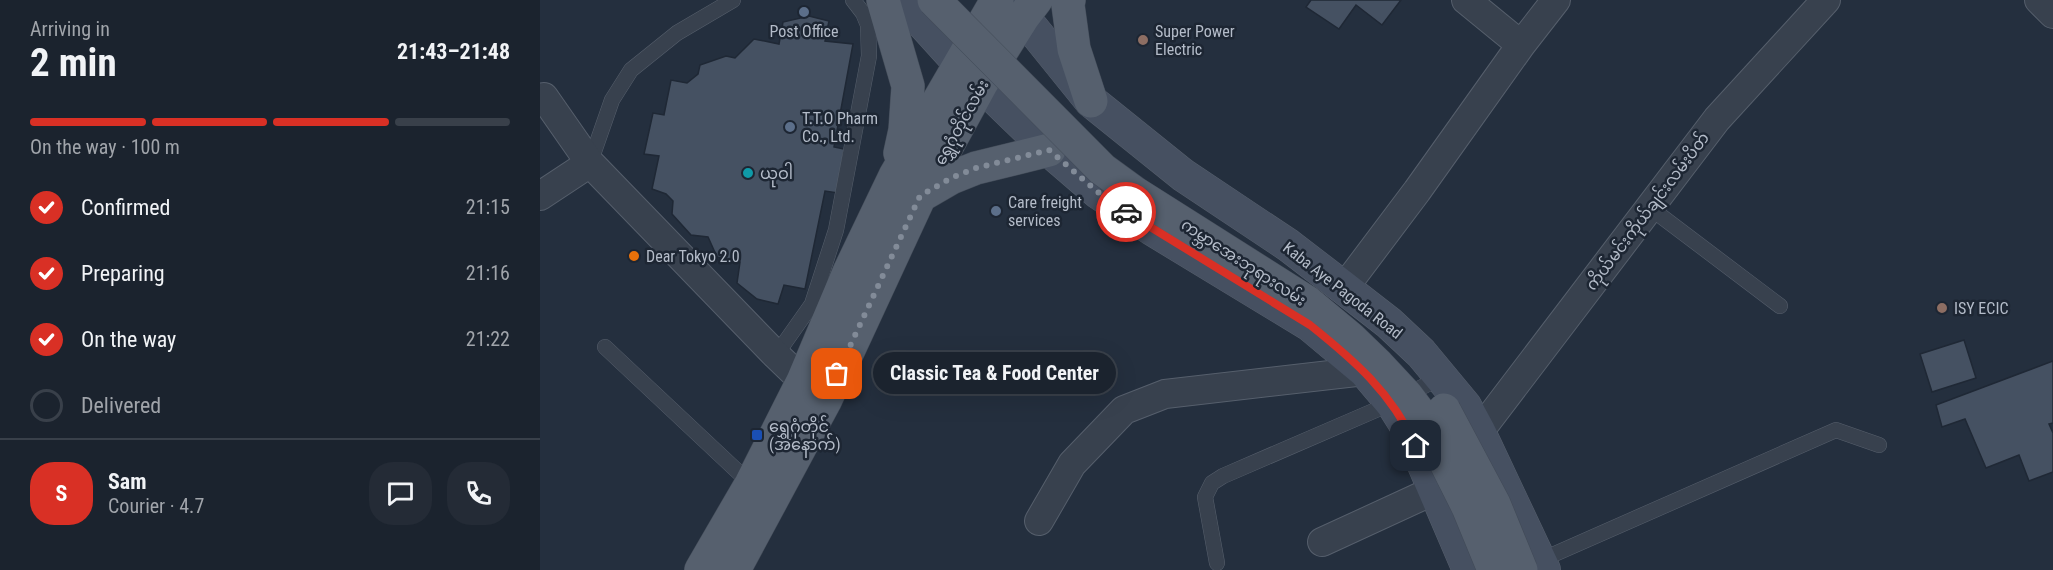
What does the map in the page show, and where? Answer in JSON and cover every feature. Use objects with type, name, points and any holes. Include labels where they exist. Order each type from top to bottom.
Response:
[{"type":"main road","points":[[883,0],[908,86],[904,130],[895,176]]},
{"type":"main road","points":[[902,0],[962,65],[1049,150],[1099,193],[1310,325],[1365,371],[1392,403],[1409,430],[1469,570]]},
{"type":"main road","name":"ကမ္ဘာအေးဘုရားလမ်း","points":[[934,0],[1102,169],[1135,193],[1307,302],[1378,365],[1407,395],[1424,420],[1468,507],[1494,570]]},
{"type":"main road","points":[[1069,0],[1074,49],[1091,101]]},
{"type":"main road","points":[[1015,4],[1091,101]]},
{"type":"main road","name":"ရွှေဂုံတိုင်လမ်း","points":[[703,569],[751,483],[816,388],[850,270],[895,176],[962,65],[1015,4]]},
{"type":"main road","name":"ကမ္ဘာအေးဘုရားလမ်း","points":[[965,10],[1126,160],[1177,198],[1309,282],[1361,323],[1403,361],[1444,410],[1494,504],[1536,567]]},
{"type":"main road","name":"ရွှေဂုံတိုင်လမ်း","points":[[734,570],[816,388],[920,196],[962,65]]},
{"type":"main road","name":"Kaba Aye Pagoda Road","points":[[1091,101],[1183,175],[1288,245],[1389,323],[1421,353],[1464,406],[1479,432],[1536,567]]},
{"type":"main road","points":[[920,196],[951,178],[976,168],[1049,150]]},
{"type":"main road","points":[[1310,325],[1344,288]]},
{"type":"street","points":[[1466,0],[1521,45]]},
{"type":"street","points":[[1344,288],[1556,0]]},
{"type":"street","name":"ကိုယ်မင်းကိုယ်ချင်းလမ်းပိတ်","points":[[1479,432],[1717,120],[1826,0]]},
{"type":"street","points":[[544,98],[590,163],[776,354],[816,388]]},
{"type":"street","points":[[540,196],[590,163]]},
{"type":"street","points":[[1039,521],[1072,464],[1124,410],[1165,394],[1365,371]]},
{"type":"street","points":[[1322,542],[1435,490]]},
{"type":"lane","points":[[590,163],[612,100],[631,70],[677,33],[733,0]]},
{"type":"lane","points":[[776,354],[812,304],[836,230],[869,56],[868,25],[863,13],[853,0]]},
{"type":"lane","points":[[962,65],[965,10]]},
{"type":"lane","points":[[1649,207],[1780,306]]},
{"type":"lane","points":[[605,347],[751,483]]},
{"type":"lane","points":[[1217,563],[1204,497],[1212,483],[1392,403],[1441,377]]},
{"type":"lane","points":[[1536,567],[1836,430],[1879,445]]},
{"type":"building","points":[[1311,0],[1401,0],[1382,25],[1356,5],[1339,29],[1306,7]]},
{"type":"building","name":"ယုဝါ","points":[[809,16],[829,21],[825,41],[853,44],[834,147],[844,149],[838,193],[825,191],[805,289],[784,285],[778,304],[757,299],[737,283],[740,262],[717,257],[708,237],[691,235],[672,214],[673,201],[666,194],[652,189],[659,156],[644,154],[653,113],[664,115],[671,80],[687,83],[698,74],[700,65],[726,56],[735,58],[754,39],[779,44],[783,22]]},
{"type":"building","points":[[1964,340],[1976,378],[1932,392],[1920,354]]},
{"type":"building","points":[[2053,361],[2053,423],[2049,424],[2053,433],[2053,472],[2029,481],[2019,455],[1986,468],[1965,419],[1942,427],[1936,405]]},
{"type":"way so far","points":[[837,374],[920,196],[951,178],[993,163],[1049,150],[1099,193],[1126,212]]},
{"type":"place","name":"Post Office","points":[[804,12]]},
{"type":"place","name":"Super Power Electric","points":[[1143,40]]},
{"type":"place","name":"T.T.O Pharm Co., Ltd.","points":[[790,127]]},
{"type":"place","name":"ယုဝါ","points":[[748,173]]},
{"type":"place","name":"Care freight services","points":[[996,211]]},
{"type":"place","name":"Dear Tokyo 2.0","points":[[634,256]]},
{"type":"place","name":"ISY ECIC","points":[[1942,308]]},
{"type":"place","name":"Classic Tea & Food Center","points":[[837,374]]},
{"type":"place","name":"ရွှေဂုံတိုင် (အနောက်)","points":[[757,435]]},
{"type":"route","points":[[1126,212],[1310,325],[1337,346],[1365,371],[1392,403],[1416,446]]}]
